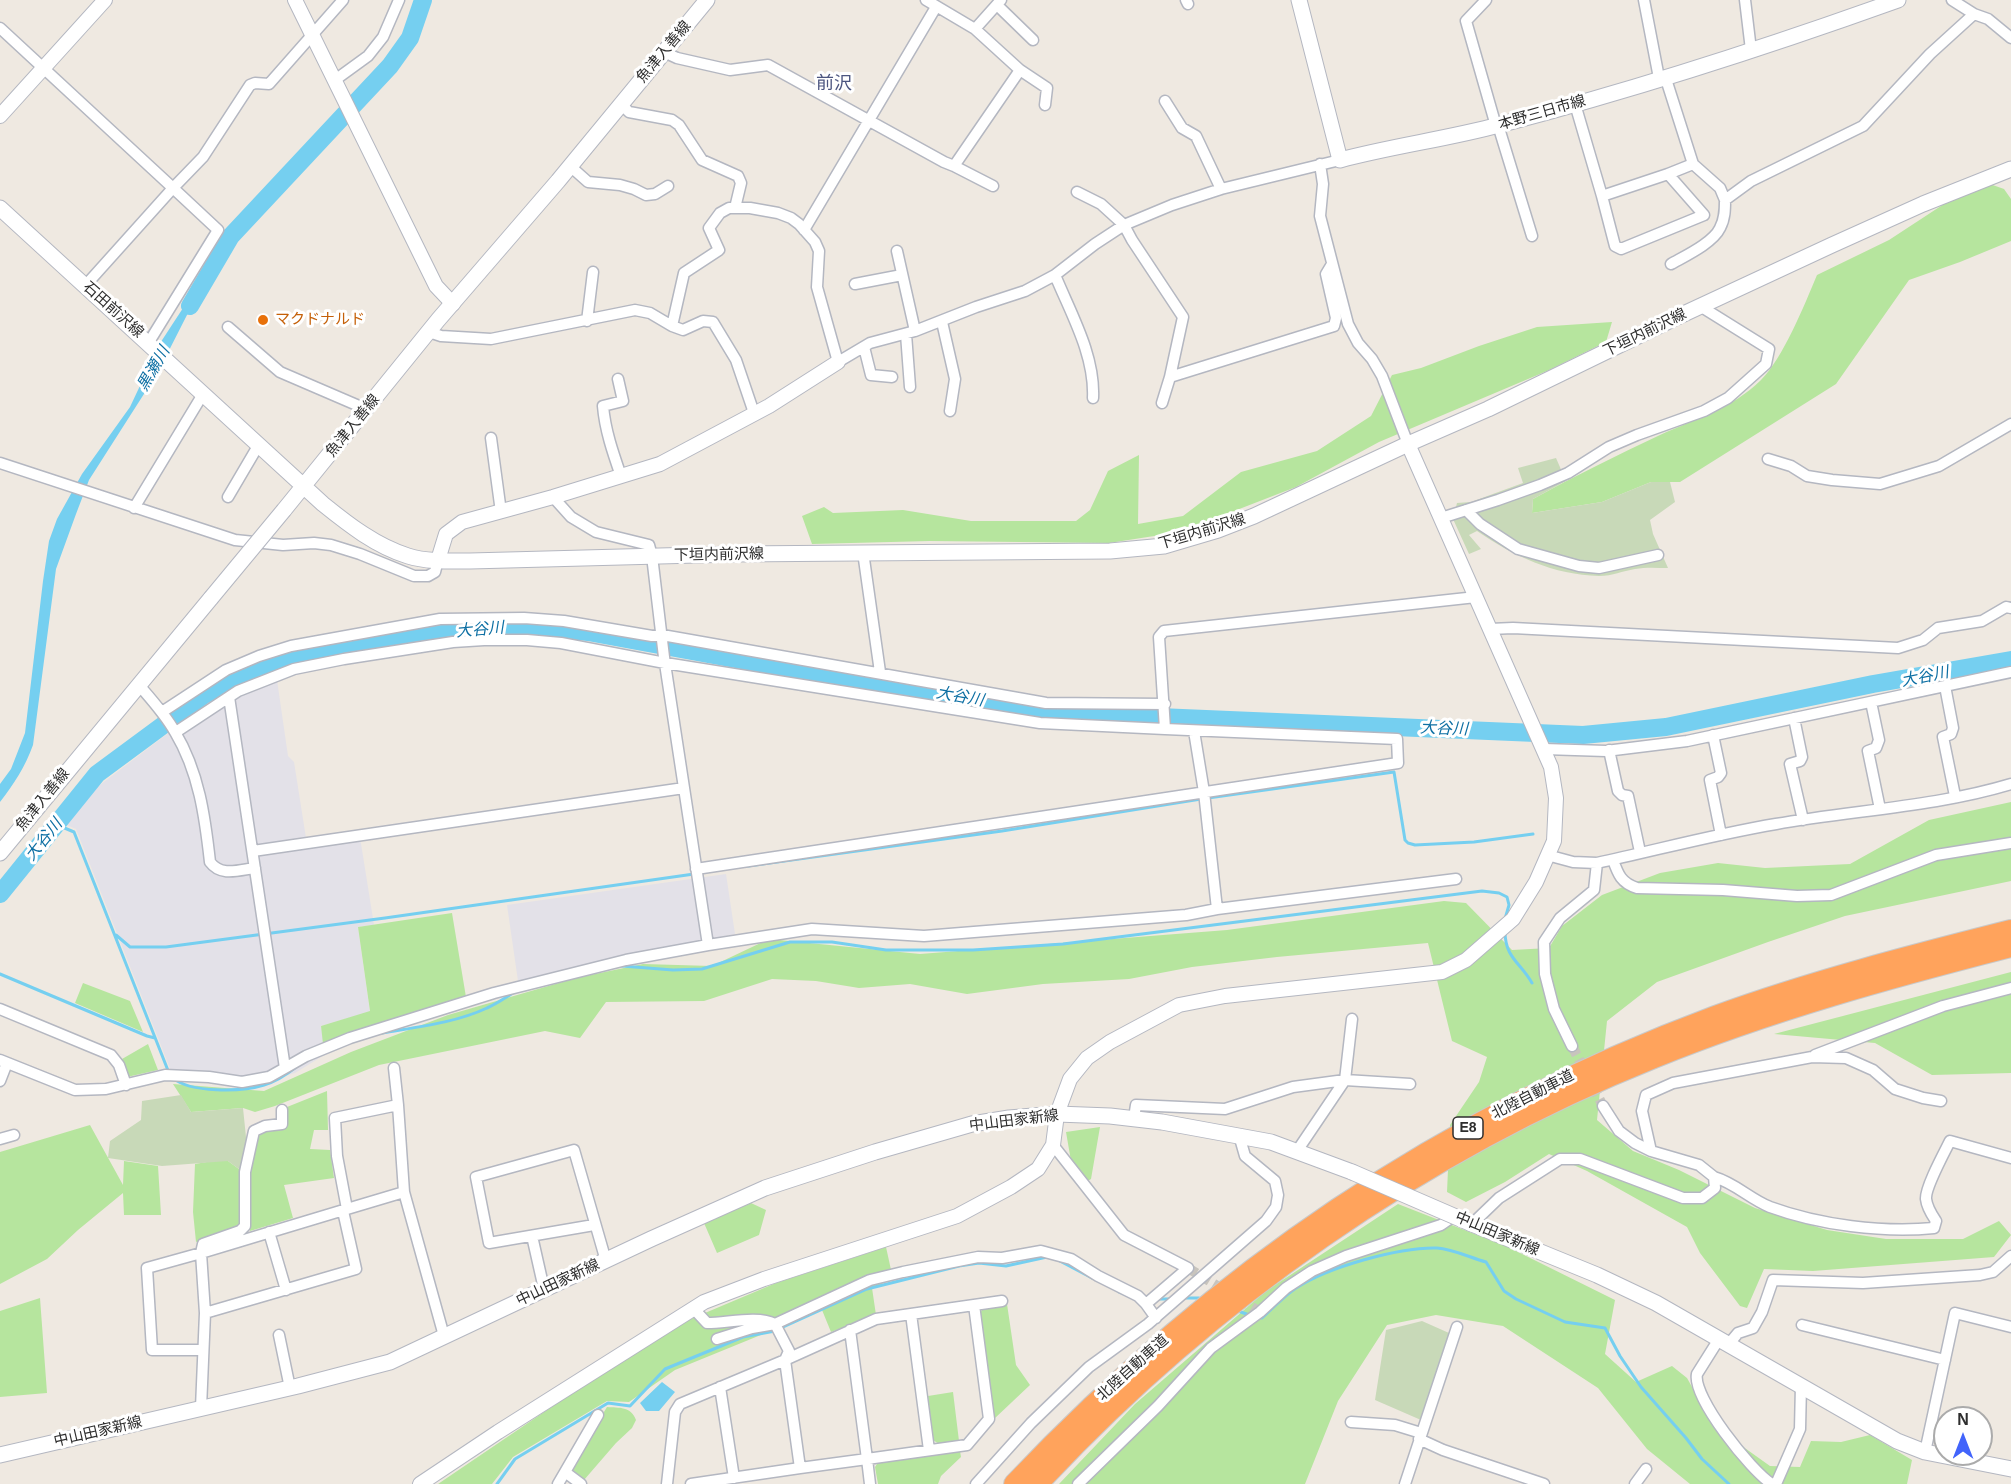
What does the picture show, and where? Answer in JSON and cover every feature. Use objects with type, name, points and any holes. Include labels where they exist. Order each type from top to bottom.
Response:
[{"type":"highway","name":"北陸自動車道","points":[[1014,1484],[1106,1392],[1219,1294],[1333,1210],[1454,1135],[1579,1072],[1717,1016],[1851,973],[2011,930]]},
{"type":"highway","name":"北陸自動車道","points":[[1038,1484],[1116,1405],[1231,1305],[1344,1224],[1464,1149],[1587,1087],[1721,1032],[1856,989],[2011,947]]},
{"type":"main road","name":"魚津入善線","points":[[0,853],[138,684],[304,487],[429,332],[707,0]]},
{"type":"main road","points":[[1299,0],[1340,160]]},
{"type":"main road","name":"本野三日市線","points":[[1340,160],[1498,125],[1575,104],[1751,50],[1898,0]]},
{"type":"main road","name":"下垣内前沢線","points":[[304,487],[355,530],[377,543],[408,556],[438,560],[863,552],[1110,551],[1164,546],[1218,530],[1254,516],[1488,409],[1700,306],[1913,209],[2011,169]]},
{"type":"main road","name":"石田前沢線","points":[[0,208],[149,342],[304,487]]},
{"type":"main road","name":"中山田家新線","points":[[0,1455],[290,1388],[390,1362],[765,1188],[875,1152],[972,1124],[1057,1114],[1110,1116],[1239,1135],[1297,1151],[1597,1275],[1656,1303],[1685,1317],[1723,1342],[1801,1384],[1890,1437],[1924,1452],[2011,1469]]},
{"type":"street","points":[[2,109],[44,68],[105,0]]},
{"type":"street","points":[[295,0],[436,286],[453,304]]},
{"type":"street","points":[[85,286],[203,158],[250,85],[269,84],[343,0]]},
{"type":"street","points":[[338,86],[368,56],[383,37],[399,0]]},
{"type":"street","points":[[926,0],[975,29],[1020,70],[1047,88],[1045,105]]},
{"type":"street","points":[[1486,0],[1466,21],[1494,119],[1498,125],[1532,236]]},
{"type":"street","points":[[1644,0],[1662,77],[1693,164],[1720,188],[1725,200],[1720,230],[1702,245],[1671,264]]},
{"type":"street","points":[[1745,0],[1751,50]]},
{"type":"street","points":[[1952,0],[1974,14],[1988,19],[2011,38]]},
{"type":"street","points":[[975,29],[999,2],[1033,40]]},
{"type":"street","points":[[804,230],[936,6]]},
{"type":"street","points":[[1725,200],[1751,181],[1863,126],[1930,54],[1974,14]]},
{"type":"street","points":[[0,28],[218,230],[149,342]]},
{"type":"street","points":[[664,52],[677,58],[730,70],[768,65],[944,162],[993,186]]},
{"type":"street","points":[[954,166],[1020,70]]},
{"type":"street","points":[[1166,101],[1182,128],[1196,136],[1221,189]]},
{"type":"street","points":[[621,104],[629,112],[672,120],[679,125],[702,160],[738,176],[741,183],[735,208]]},
{"type":"street","points":[[1575,104],[1615,246],[1621,249],[1704,215],[1668,174]]},
{"type":"street","points":[[0,463],[236,540],[283,545],[314,543],[331,545],[414,576],[428,576],[435,572],[446,534],[462,522],[660,464],[754,413],[870,343],[910,333],[1025,291],[1055,275],[1124,225],[1172,205],[1221,189],[1340,160]]},
{"type":"street","points":[[420,1484],[704,1302],[764,1279],[957,1216],[1011,1187],[1038,1168],[1053,1145],[1057,1114],[1071,1079],[1087,1058],[1110,1042],[1179,1005],[1225,996],[1442,972],[1466,960],[1513,919],[1536,882],[1554,841],[1556,798],[1551,767],[1408,444],[1382,376],[1347,324],[1320,216],[1323,184],[1320,164]]},
{"type":"street","points":[[1602,196],[1693,164]]},
{"type":"street","points":[[570,166],[588,182],[620,185],[646,195],[655,194],[668,186]]},
{"type":"street","points":[[1077,192],[1101,204],[1124,225],[1183,317],[1183,325],[1162,403]]},
{"type":"street","points":[[672,326],[684,273],[719,250],[709,228],[720,213],[729,208],[750,208],[778,213],[791,218],[804,230],[815,242],[819,251],[817,287],[838,363]]},
{"type":"street","points":[[897,251],[910,333],[910,387]]},
{"type":"street","points":[[1170,377],[1334,326],[1336,318],[1326,274],[1332,264]]},
{"type":"street","points":[[587,321],[593,272]]},
{"type":"street","points":[[855,284],[902,275]]},
{"type":"street","points":[[1055,275],[1089,358],[1093,398]]},
{"type":"street","points":[[1441,518],[1498,500],[1568,473],[1609,447],[1668,422],[1704,411],[1728,398],[1744,385],[1766,364],[1769,349],[1700,306]]},
{"type":"street","points":[[429,332],[441,336],[491,339],[635,310],[650,313],[682,330],[703,321],[713,322],[736,360],[754,413]]},
{"type":"street","points":[[942,322],[955,379],[950,411]]},
{"type":"street","points":[[228,327],[280,372],[366,409]]},
{"type":"street","points":[[864,347],[871,375],[892,377]]},
{"type":"street","points":[[618,379],[623,401],[603,406],[612,452],[621,476]]},
{"type":"street","points":[[134,508],[203,394]]},
{"type":"street","points":[[1768,459],[1791,466],[1807,476],[1880,484],[1939,466],[2011,424]]},
{"type":"street","points":[[491,438],[501,512]]},
{"type":"street","points":[[228,497],[258,446]]},
{"type":"street","points":[[553,497],[571,517],[596,532],[649,545],[708,945]]},
{"type":"street","points":[[1466,510],[1480,524],[1518,549],[1579,566],[1599,568],[1658,555]]},
{"type":"street","points":[[863,552],[880,672]]},
{"type":"street","points":[[1165,729],[1159,637],[1164,631],[1476,597]]},
{"type":"street","points":[[1490,629],[1513,628],[1898,648],[1923,640],[1938,628],[1982,621],[2007,607],[2011,608]]},
{"type":"street","points":[[162,712],[226,670],[259,656],[291,646],[440,619],[544,619],[602,626],[662,638],[880,672],[1046,703],[1165,704]]},
{"type":"street","points":[[176,732],[253,684],[294,669],[453,642],[506,640],[549,642],[665,660],[1040,723],[1396,739],[1398,762],[696,869]]},
{"type":"street","points":[[1544,749],[1609,750],[1687,741],[2011,672]]},
{"type":"street","points":[[138,684],[176,732],[199,790],[210,862],[213,867],[222,872],[255,868]]},
{"type":"street","points":[[1945,686],[1953,728],[1951,734],[1943,737],[1955,796]]},
{"type":"street","points":[[229,697],[285,1068]]},
{"type":"street","points":[[1871,702],[1880,740],[1876,748],[1868,751],[1880,809]]},
{"type":"street","points":[[1794,718],[1802,757],[1800,761],[1790,764],[1803,820]]},
{"type":"street","points":[[1194,731],[1204,792],[1217,909]]},
{"type":"street","points":[[1713,735],[1721,773],[1710,780],[1721,835]]},
{"type":"street","points":[[1609,750],[1618,791],[1628,796],[1640,852]]},
{"type":"street","points":[[1547,855],[1573,862],[1598,863],[1721,835],[1955,796],[2011,784]]},
{"type":"street","points":[[253,851],[684,788]]},
{"type":"street","points":[[1613,860],[1618,876],[1628,885],[1637,888],[1723,890],[1797,896],[1831,895],[1936,855],[2011,843]]},
{"type":"street","points":[[1572,1046],[1554,1009],[1545,974],[1544,942],[1560,918],[1594,890],[1598,863]]},
{"type":"street","points":[[0,1081],[3,1062],[75,1090],[106,1089],[165,1075],[209,1077],[242,1082],[269,1077],[306,1056],[350,1038],[494,993],[626,960],[812,929],[924,936],[1000,931],[1186,915],[1217,909],[1456,879]]},
{"type":"street","points":[[1651,1152],[1641,1112],[1646,1095],[1673,1083],[1812,1056],[1943,1006],[2011,987]]},
{"type":"street","points":[[0,1009],[111,1055],[119,1065],[126,1085]]},
{"type":"street","points":[[1297,1151],[1345,1080],[1352,1019]]},
{"type":"street","points":[[1812,1056],[1845,1058],[1874,1070],[1895,1089],[1941,1101]]},
{"type":"street","points":[[394,1068],[404,1192],[444,1336]]},
{"type":"street","points":[[1134,1119],[1136,1105],[1225,1109],[1293,1087],[1345,1080],[1410,1084]]},
{"type":"street","points":[[205,1313],[356,1269],[337,1156],[335,1118],[398,1105]]},
{"type":"street","points":[[1603,1106],[1619,1131],[1651,1152],[1699,1165],[1714,1177],[1727,1181],[1748,1197],[1772,1208],[1835,1224],[1902,1231],[1934,1228],[1936,1221],[1929,1210],[1926,1197],[1950,1141],[2011,1158]]},
{"type":"street","points":[[201,1408],[205,1313],[201,1253],[203,1244],[240,1232],[245,1226],[245,1172],[254,1131],[265,1126],[282,1124],[282,1110]]},
{"type":"street","points":[[0,1139],[14,1135]]},
{"type":"street","points":[[976,1484],[1031,1423],[1089,1367],[1156,1318],[1266,1221],[1276,1207],[1278,1195],[1275,1181],[1245,1156],[1239,1135]]},
{"type":"street","points":[[1053,1145],[1124,1235],[1188,1268],[1146,1304]]},
{"type":"street","points":[[594,1225],[489,1243],[476,1177],[574,1150],[606,1261]]},
{"type":"street","points":[[1472,1224],[1499,1198],[1560,1160],[1580,1159],[1683,1197],[1702,1198],[1715,1188],[1714,1177]]},
{"type":"street","points":[[203,1350],[152,1350],[147,1268],[404,1192]]},
{"type":"street","points":[[1078,1484],[1158,1406],[1211,1348],[1260,1312],[1286,1288],[1312,1271],[1346,1256],[1442,1225],[1454,1216]]},
{"type":"street","points":[[269,1232],[286,1290]]},
{"type":"street","points":[[532,1236],[544,1289]]},
{"type":"street","points":[[717,1340],[752,1328],[775,1324],[870,1280],[978,1257],[1002,1258],[1041,1251],[1071,1259],[1098,1276],[1138,1296],[1156,1318]]},
{"type":"street","points":[[1772,1484],[1733,1446],[1699,1390],[1696,1379],[1697,1374],[1723,1342],[1738,1333],[1753,1328],[1762,1312],[1773,1280],[1863,1283],[1980,1275],[1993,1272],[2011,1256]]},
{"type":"street","points":[[667,1484],[675,1412],[680,1404],[876,1319],[1002,1301]]},
{"type":"street","points":[[691,1484],[967,1445],[989,1419],[974,1305]]},
{"type":"street","points":[[693,1308],[708,1323],[760,1318],[775,1324],[789,1351],[785,1360],[800,1468]]},
{"type":"street","points":[[1924,1452],[1955,1313],[2011,1327]]},
{"type":"street","points":[[911,1314],[929,1450]]},
{"type":"street","points":[[1802,1325],[1945,1360]]},
{"type":"street","points":[[1406,1484],[1457,1327]]},
{"type":"street","points":[[850,1330],[870,1484]]},
{"type":"street","points":[[279,1335],[290,1388]]},
{"type":"street","points":[[1776,1484],[1800,1429],[1801,1384]]},
{"type":"street","points":[[720,1387],[734,1478]]},
{"type":"street","points":[[558,1484],[598,1415]]},
{"type":"street","points":[[1352,1422],[1395,1425],[1443,1450],[1544,1484]]},
{"type":"street","points":[[1635,1484],[1646,1469]]},
{"type":"street","points":[[565,1472],[581,1484]]},
{"type":"shaded area","points":[[277,680],[288,756],[294,762],[306,838],[359,831],[374,925],[358,927],[370,1012],[321,1026],[326,1054],[295,1073],[260,1083],[171,1071],[76,829],[62,823],[88,794],[179,725],[241,693]]},
{"type":"shaded area","points":[[726,874],[735,934],[518,981],[507,905]]},
{"type":"green space","points":[[1987,183],[2004,189],[2011,199],[2011,241],[1909,280],[1836,384],[1680,482],[1651,482],[1602,502],[1532,513],[1533,499],[1628,450],[1713,412],[1750,390],[1777,359],[1817,275],[1889,240],[1944,204]]},
{"type":"green space","points":[[1612,322],[1606,342],[1547,371],[1379,442],[1296,487],[1180,532],[1109,543],[930,541],[812,544],[802,516],[824,507],[833,513],[903,510],[971,521],[1076,521],[1090,510],[1108,471],[1139,455],[1138,524],[1183,516],[1241,472],[1317,451],[1371,416],[1392,375],[1421,368],[1537,327]]},
{"type":"green space","points":[[1556,458],[1566,481],[1533,499],[1532,513],[1602,502],[1651,482],[1670,482],[1675,502],[1650,520],[1653,534],[1668,568],[1639,568],[1599,576],[1566,572],[1520,556],[1477,531],[1469,535],[1481,549],[1469,554],[1453,519],[1457,503],[1471,502],[1523,483],[1518,468]]},
{"type":"green space","points":[[2011,802],[2011,881],[1845,916],[1768,942],[1657,982],[1607,1021],[1597,1120],[1633,1151],[1679,1170],[1755,1208],[1827,1230],[1886,1239],[1963,1239],[1999,1221],[2011,1235],[1994,1257],[1813,1271],[1764,1269],[1747,1308],[1740,1306],[1700,1253],[1687,1227],[1587,1171],[1549,1154],[1505,1182],[1466,1202],[1447,1192],[1450,1125],[1479,1082],[1487,1057],[1452,1041],[1428,943],[1192,967],[1129,979],[1043,984],[967,994],[910,984],[859,988],[816,981],[772,979],[704,1001],[606,1002],[580,1038],[545,1031],[379,1065],[255,1112],[243,1108],[191,1112],[173,1084],[264,1091],[351,1052],[448,1015],[576,978],[643,964],[712,966],[769,939],[920,954],[1227,930],[1444,901],[1466,903],[1512,950],[1549,948],[1562,926],[1602,895],[1660,873],[1718,863],[1765,868],[1850,864],[1929,820]]},
{"type":"green space","points":[[452,913],[466,997],[323,1044],[321,1026],[370,1011],[358,927]]},
{"type":"green space","points":[[2011,972],[2011,1073],[1932,1075],[1875,1043],[1774,1034]]},
{"type":"green space","points":[[83,983],[130,1001],[143,1032],[75,1003]]},
{"type":"green space","points":[[148,1044],[158,1070],[127,1077],[122,1059]]},
{"type":"green space","points":[[327,1091],[328,1130],[314,1130],[310,1149],[330,1150],[334,1178],[284,1185],[293,1218],[250,1231],[249,1176],[258,1132],[286,1127],[287,1107]]},
{"type":"green space","points":[[181,1095],[191,1112],[243,1108],[247,1147],[243,1172],[228,1161],[162,1166],[108,1158],[110,1141],[141,1120],[142,1101]]},
{"type":"green space","points":[[90,1125],[123,1185],[124,1161],[158,1166],[161,1215],[124,1215],[123,1193],[47,1259],[0,1284],[0,1152]]},
{"type":"green space","points":[[1100,1127],[1091,1179],[1086,1182],[1071,1161],[1066,1132]]},
{"type":"green space","points":[[218,1160],[228,1161],[243,1172],[241,1222],[238,1228],[196,1242],[193,1212],[195,1164]]},
{"type":"green space","points":[[751,1203],[766,1210],[759,1235],[717,1253],[704,1223]]},
{"type":"green space","points":[[1398,1204],[1508,1247],[1615,1300],[1605,1354],[1636,1382],[1672,1366],[1687,1378],[1714,1426],[1770,1466],[1800,1467],[1811,1441],[1841,1442],[1870,1435],[1912,1460],[1907,1484],[1690,1484],[1647,1449],[1598,1388],[1503,1326],[1436,1315],[1387,1325],[1338,1401],[1305,1484],[1059,1484],[1135,1404],[1266,1291]]},
{"type":"green space","points":[[886,1247],[893,1279],[872,1288],[876,1315],[831,1332],[822,1310],[675,1370],[629,1402],[607,1401],[513,1457],[492,1484],[438,1484],[578,1389],[686,1321],[776,1283]]},
{"type":"green space","points":[[40,1298],[47,1393],[0,1397],[0,1311]]},
{"type":"green space","points":[[1007,1304],[1016,1365],[1030,1385],[994,1419],[979,1315],[983,1308]]},
{"type":"green space","points":[[1422,1321],[1449,1333],[1449,1338],[1421,1420],[1375,1400],[1386,1330]]},
{"type":"green space","points":[[953,1392],[959,1441],[939,1444],[933,1440],[928,1396]]},
{"type":"green space","points":[[607,1407],[628,1410],[636,1420],[632,1428],[584,1480],[570,1468]]},
{"type":"green space","points":[[960,1451],[961,1457],[941,1476],[938,1484],[878,1484],[875,1467],[879,1461]]},
{"type":"water","points":[[217,256],[158,372],[89,480],[56,569],[33,745],[19,775],[0,802],[0,784],[11,769],[25,733],[43,581],[49,541],[57,519],[82,474],[130,407],[153,354]]},
{"type":"water","points":[[52,826],[12,889],[0,900],[0,887]]},
{"type":"water","points":[[662,1382],[675,1392],[659,1411],[646,1411],[640,1403]]},
{"type":"waterway","name":"黒瀬川","points":[[190,306],[231,236],[390,66],[410,38],[423,0]]},
{"type":"waterway","name":"大谷川","points":[[0,894],[97,774],[204,695],[247,672],[303,654],[477,629],[536,627],[588,632],[1018,707],[1088,714],[1583,735],[1666,727],[1873,684],[2011,660]]},
{"type":"waterway","points":[[1208,798],[1394,772],[1405,840],[1408,843],[1415,845],[1474,842],[1533,834]]},
{"type":"waterway","points":[[748,866],[1002,831],[1201,799]]},
{"type":"waterway","points":[[55,824],[74,832],[169,1073]]},
{"type":"waterway","points":[[116,935],[130,947],[166,947],[694,874]]},
{"type":"waterway","points":[[622,966],[673,970],[702,969],[790,942],[832,942],[886,950],[973,950],[1063,944],[1482,891],[1499,893],[1507,897],[1509,905],[1505,919]]},
{"type":"waterway","points":[[1505,931],[1510,954],[1532,983]]},
{"type":"waterway","points":[[0,974],[155,1038]]},
{"type":"waterway","points":[[382,1033],[436,1024],[475,1013],[515,992]]},
{"type":"waterway","points":[[173,1078],[181,1083],[203,1089],[243,1089],[273,1082],[296,1067]]},
{"type":"waterway","points":[[1258,1317],[1262,1318],[1283,1298],[1310,1280],[1345,1266],[1384,1255],[1437,1248],[1486,1262],[1504,1291],[1516,1299],[1565,1322],[1605,1328],[1641,1387],[1702,1459],[1729,1484]]},
{"type":"waterway","points":[[781,1328],[867,1289],[959,1266],[979,1263],[1006,1266],[1047,1257]]},
{"type":"waterway","points":[[1058,1260],[1092,1278]]},
{"type":"waterway","points":[[1119,1292],[1135,1299]]},
{"type":"waterway","points":[[1183,1298],[1203,1300]]},
{"type":"waterway","points":[[1156,1299],[1171,1299]]},
{"type":"waterway","points":[[1238,1311],[1252,1316]]},
{"type":"waterway","points":[[497,1484],[515,1459],[608,1403],[630,1406],[665,1369],[743,1337],[775,1331]]},
{"type":"tunnel","points":[[1572,1046],[1603,1106]]},
{"type":"tunnel","points":[[1188,1268],[1260,1312]]},
{"type":"place","name":"マクドナルド","points":[[263,320]]},
{"type":"district","name":"前沢","points":[[834,84]]}]
